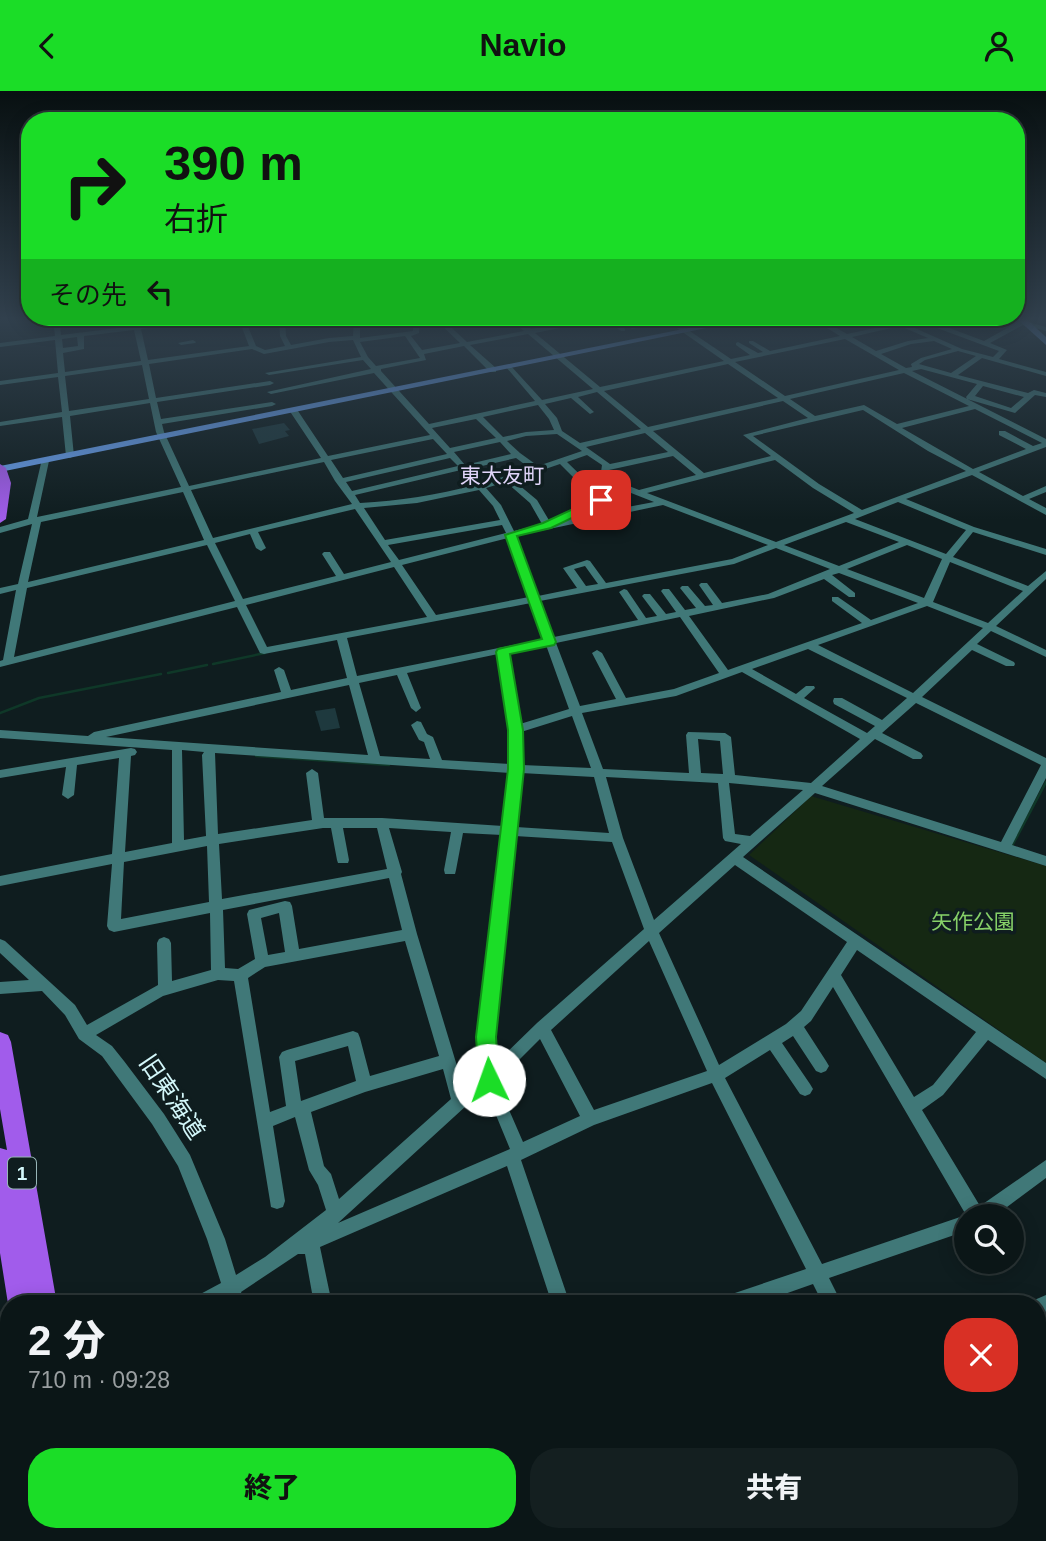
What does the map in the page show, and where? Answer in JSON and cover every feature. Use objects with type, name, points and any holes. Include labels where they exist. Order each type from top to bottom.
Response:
[{"type":"highway","points":[[0,469],[5,483],[0,519]]},
{"type":"highway","name":"1","points":[[0,1042],[42,1295]]},
{"type":"highway","name":"1","points":[[0,1159],[18,1295]]},
{"type":"main road","points":[[0,469],[162,437],[275,409],[293,410],[420,385]]},
{"type":"street","points":[[62,385],[70,456]]},
{"type":"street","points":[[149,385],[162,437],[264,651],[734,561],[1046,443]]},
{"type":"street","points":[[0,424],[211,392],[285,385]]},
{"type":"street","points":[[389,385],[497,505],[511,535],[599,774],[617,838],[651,930],[716,1075],[829,1295]]},
{"type":"street","points":[[525,385],[553,418],[559,432],[606,464],[604,469]]},
{"type":"street","points":[[593,385],[702,477]]},
{"type":"street","points":[[427,426],[625,385]]},
{"type":"street","points":[[763,385],[814,419]]},
{"type":"street","points":[[578,446],[841,385]]},
{"type":"street","points":[[931,385],[1046,443]]},
{"type":"street","points":[[981,385],[970,397],[1012,411],[1034,392],[1046,395]]},
{"type":"street","points":[[988,385],[1029,396]]},
{"type":"street","points":[[158,422],[275,409],[271,387]]},
{"type":"street","points":[[186,390],[211,392]]},
{"type":"street","points":[[573,396],[590,412]]},
{"type":"street","points":[[896,427],[986,403]]},
{"type":"street","points":[[860,513],[747,435],[864,407],[1046,512]]},
{"type":"street","points":[[293,410],[434,619]]},
{"type":"street","points":[[478,415],[517,455],[538,470]]},
{"type":"street","points":[[339,481],[502,439],[559,432]]},
{"type":"street","points":[[1002,433],[1033,449]]},
{"type":"street","points":[[0,530],[284,466],[326,461],[436,436]]},
{"type":"street","points":[[0,591],[357,506],[394,505],[482,488],[588,452]]},
{"type":"street","points":[[579,478],[604,469],[674,453]]},
{"type":"street","points":[[349,495],[517,455]]},
{"type":"street","points":[[641,492],[776,457]]},
{"type":"street","points":[[45,461],[22,586],[4,663],[547,525],[666,502]]},
{"type":"street","points":[[561,461],[579,474],[579,478],[601,500]]},
{"type":"street","points":[[604,469],[626,488],[990,627],[1046,654]]},
{"type":"street","points":[[509,480],[534,502],[547,525]]},
{"type":"street","points":[[547,525],[626,488]]},
{"type":"street","points":[[1022,499],[1046,489]]},
{"type":"street","points":[[898,499],[971,529],[1046,552]]},
{"type":"street","points":[[847,519],[1030,590]]},
{"type":"street","points":[[383,543],[505,522]]},
{"type":"street","points":[[515,730],[575,711],[622,700],[676,692],[927,603],[947,559],[971,529]]},
{"type":"street","points":[[253,532],[261,548]]},
{"type":"street","points":[[78,740],[287,694],[771,596],[905,543]]},
{"type":"street","points":[[327,554],[342,578]]},
{"type":"street","points":[[583,589],[568,568],[587,563],[603,585]]},
{"type":"street","points":[[825,575],[852,594]]},
{"type":"street","points":[[235,1295],[290,1252],[460,1101],[489,1080],[542,1028],[814,788],[1044,579]]},
{"type":"street","points":[[704,585],[720,607]]},
{"type":"street","points":[[685,588],[703,610]]},
{"type":"street","points":[[666,591],[725,674]]},
{"type":"street","points":[[624,592],[644,622]]},
{"type":"street","points":[[647,596],[664,618]]},
{"type":"street","points":[[835,599],[869,623]]},
{"type":"street","points":[[341,636],[375,759]]},
{"type":"street","points":[[807,644],[1046,765],[1004,849]]},
{"type":"street","points":[[970,645],[1010,664]]},
{"type":"street","points":[[503,652],[515,730],[516,769],[486,1037],[489,1080],[516,1154],[558,1295]]},
{"type":"street","points":[[597,653],[622,700]]},
{"type":"street","points":[[742,668],[796,699],[874,732],[917,756]]},
{"type":"street","points":[[279,670],[287,694]]},
{"type":"street","points":[[401,671],[415,708]]},
{"type":"street","points":[[796,699],[810,688]]},
{"type":"street","points":[[838,701],[874,732]]},
{"type":"street","points":[[417,725],[423,737],[429,740],[438,764]]},
{"type":"street","points":[[0,734],[210,752]]},
{"type":"street","points":[[695,777],[692,735],[725,737],[729,838],[752,841]]},
{"type":"street","points":[[177,751],[178,847]]},
{"type":"street","points":[[0,774],[125,753],[177,751],[726,779],[814,788],[1046,861]]},
{"type":"street","points":[[210,752],[211,841],[218,974]]},
{"type":"street","points":[[125,753],[114,926],[396,872]]},
{"type":"street","points":[[68,795],[72,762]]},
{"type":"street","points":[[312,773],[318,823]]},
{"type":"street","points":[[0,881],[318,823],[382,823],[617,838]]},
{"type":"street","points":[[337,823],[343,860]]},
{"type":"street","points":[[382,823],[410,934],[460,1101]]},
{"type":"street","points":[[450,870],[458,827]]},
{"type":"street","points":[[733,857],[1046,1072]]},
{"type":"street","points":[[262,962],[254,914],[285,906],[293,956]]},
{"type":"street","points":[[84,1034],[164,989],[218,974],[240,975],[262,962],[410,934]]},
{"type":"street","points":[[290,1252],[590,1119],[716,1075],[795,1026],[806,1016],[855,941]]},
{"type":"street","points":[[164,943],[164,989]]},
{"type":"street","name":"旧東海道","points":[[0,945],[70,1010],[84,1034],[107,1051],[158,1119],[184,1161],[216,1239],[234,1295]]},
{"type":"street","points":[[240,975],[277,1201]]},
{"type":"street","points":[[833,975],[972,1204]]},
{"type":"street","points":[[0,988],[45,985]]},
{"type":"street","points":[[795,1026],[821,1066]]},
{"type":"street","points":[[542,1028],[590,1119]]},
{"type":"street","points":[[912,1108],[938,1090],[986,1031]]},
{"type":"street","points":[[335,1212],[326,1180],[317,1170],[298,1109],[287,1057],[353,1038],[365,1085]]},
{"type":"street","points":[[772,1041],[805,1089]]},
{"type":"street","points":[[266,1121],[365,1085],[449,1060]]},
{"type":"street","points":[[996,1204],[1046,1168]]},
{"type":"street","points":[[755,1295],[954,1227]]},
{"type":"street","points":[[311,1243],[321,1295]]},
{"type":"green space","name":"矢作公園","points":[[811,796],[1046,866],[1046,1063],[749,855]]},
{"type":"building","points":[[284,423],[290,430],[285,431],[289,436],[259,444],[252,429]]},
{"type":"building","points":[[335,708],[340,728],[321,731],[315,711]]},
{"type":"waterway","points":[[213,664],[265,653]]},
{"type":"waterway","points":[[168,673],[207,665]]},
{"type":"waterway","points":[[0,713],[39,698],[161,674]]},
{"type":"waterway","points":[[256,756],[389,765]]},
{"type":"waterway","points":[[1012,846],[1046,782]]},
{"type":"district","name":"東大友町","points":[[502,476]]},
{"type":"route","points":[[489,1080],[486,1037],[516,769],[515,730],[503,652],[549,642],[511,535],[547,525],[601,500]]}]
